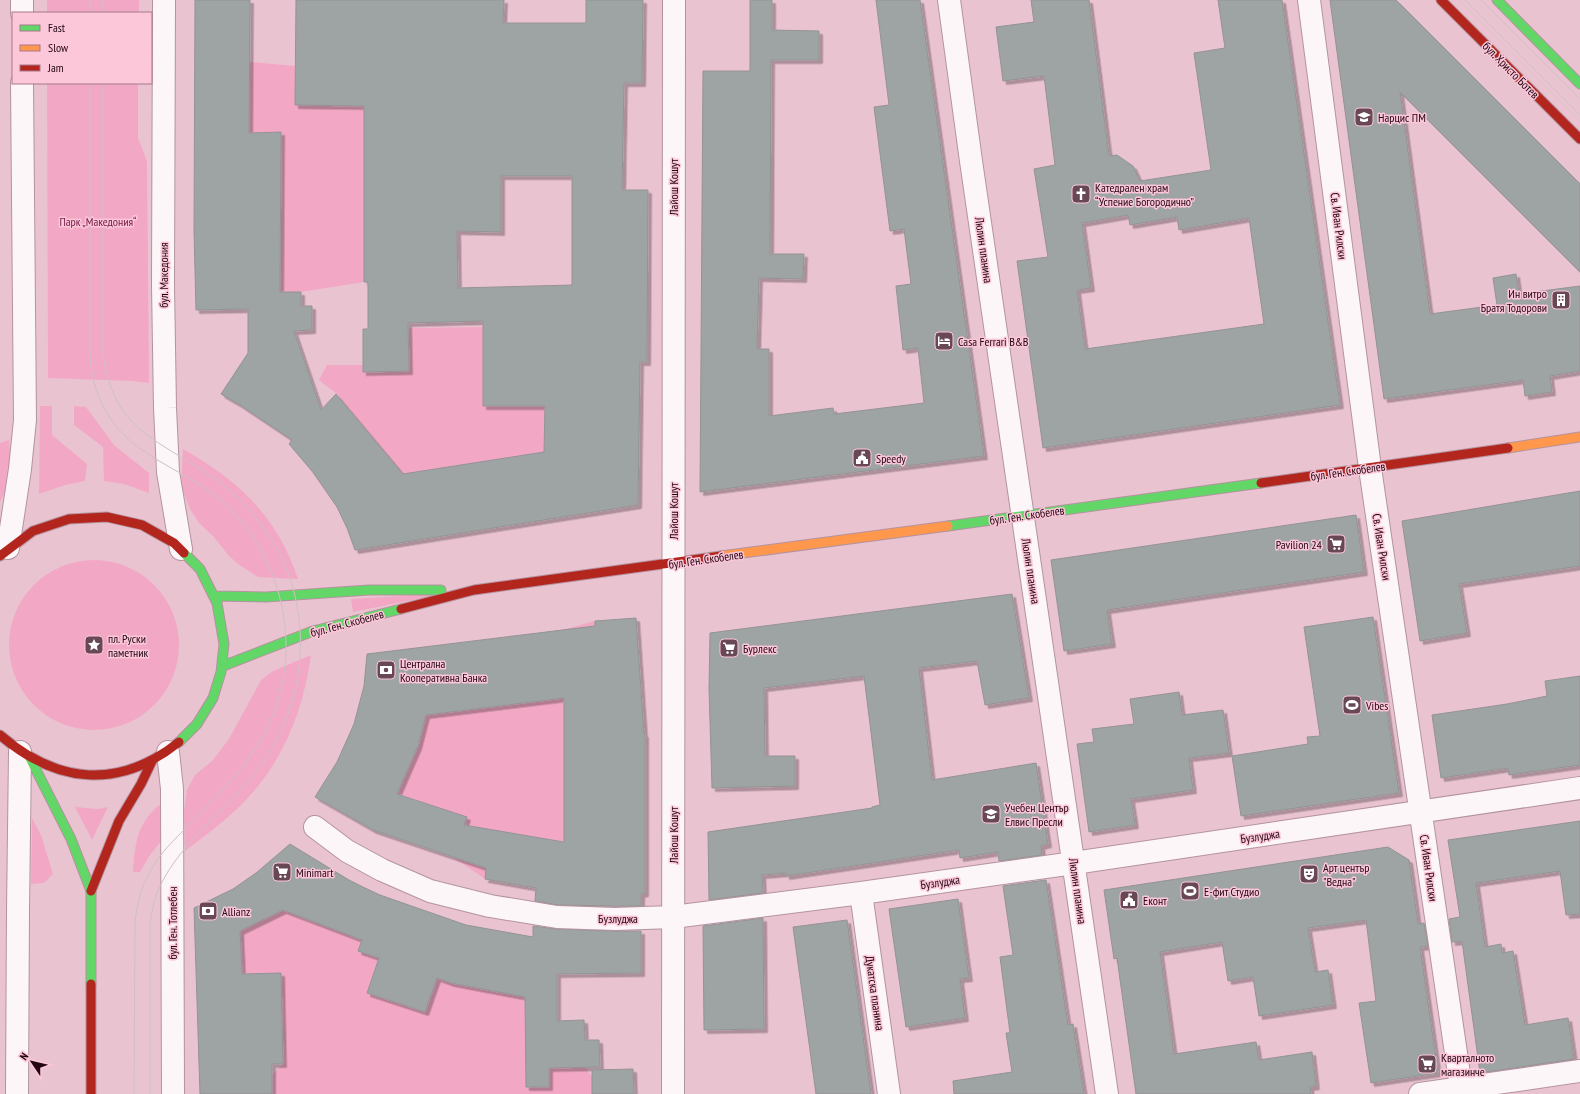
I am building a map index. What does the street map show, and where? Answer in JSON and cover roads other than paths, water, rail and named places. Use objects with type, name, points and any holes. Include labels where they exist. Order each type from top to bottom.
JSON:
[{"type":"main road","name":"бул. Христо Ботев","points":[[1441,0],[1580,139]]},
{"type":"main road","points":[[1497,0],[1580,84]]},
{"type":"main road","name":"бул. Ген. Скобелев","points":[[223,666],[320,629],[474,590],[1022,516],[1580,438]]},
{"type":"main road","points":[[4,552],[30,532],[67,518],[96,515],[117,517],[141,524],[162,534],[181,549],[195,563],[215,596],[222,624],[224,652],[223,666],[214,695],[208,708],[190,732],[160,757],[141,784],[119,821],[91,891]]},
{"type":"main road","name":"бул. Ген. Скобелев","points":[[215,596],[266,597],[369,590],[474,590]]},
{"type":"main road","points":[[0,735],[25,755],[59,770],[91,775],[122,772],[160,757]]},
{"type":"main road","points":[[25,755],[74,843],[84,865],[91,891],[91,1094]]},
{"type":"street","points":[[22,0],[22,12]]},
{"type":"street","name":"бул. Македония","points":[[164,0],[164,408],[168,472],[181,549]]},
{"type":"street","name":"Лайош Кошут","points":[[673,1094],[672,563],[674,0]]},
{"type":"street","name":"Люлин планина","points":[[949,0],[1022,516],[1107,1094]]},
{"type":"street","name":"Св. Иван Рилски","points":[[1309,0],[1370,468],[1461,1091]]},
{"type":"street","points":[[4,552],[20,469],[25,420],[22,84]]},
{"type":"street","points":[[18,1094],[9,1031],[25,755]]},
{"type":"street","name":"бул. Ген. Тотлебен","points":[[160,757],[172,789],[173,1094]]},
{"type":"street","name":"Бузлуджа","points":[[315,826],[347,851],[382,870],[430,891],[490,906],[557,917],[615,919],[673,917],[861,893],[1580,788]]},
{"type":"street","name":"Дукатска планина","points":[[861,893],[889,1094]]},
{"type":"street","points":[[1420,1094],[1461,1091],[1580,1071]]},
{"type":"tram line","points":[[90,0],[90,12]]},
{"type":"tram line","points":[[103,0],[103,12]]},
{"type":"tram line","points":[[1465,0],[1580,115]]},
{"type":"tram line","points":[[1481,0],[1580,99]]},
{"type":"tram line","points":[[90,84],[90,352],[91,367],[98,396],[112,421],[132,443],[213,494],[230,509],[245,526],[268,564],[276,585],[282,606],[286,651],[285,668],[277,702],[264,734],[255,749],[235,776],[163,852],[151,870],[142,889],[135,923],[134,1094]]},
{"type":"tram line","points":[[103,84],[103,354],[108,379],[116,399],[126,415],[139,428],[154,440],[218,481],[237,497],[254,515],[275,545],[289,574],[297,605],[300,637],[299,668],[293,699],[282,729],[267,757],[247,783],[185,848],[174,862],[157,893],[150,924],[150,1094]]},
{"type":"place","name":"Нарцис ПМ","points":[[1364,117]]},
{"type":"place","name":"Катедрален храм “Успение Богородично”","points":[[1081,194]]},
{"type":"place","name":"Ин витро Братя Тодорови","points":[[1561,300]]},
{"type":"place","name":"Casa Ferrari B&B","points":[[944,341]]},
{"type":"place","name":"Speedy","points":[[862,458]]},
{"type":"place","name":"Pavilion 24","points":[[1336,544]]},
{"type":"place","name":"пл. Руски паметник","points":[[94,645]]},
{"type":"place","name":"Бурлекс","points":[[729,648]]},
{"type":"place","name":"Централна Кооперативна Банка","points":[[386,670]]},
{"type":"place","name":"Vibes","points":[[1352,705]]},
{"type":"place","name":"Учебен Център Елвис Пресли","points":[[991,814]]},
{"type":"place","name":"Minimart","points":[[282,872]]},
{"type":"place","name":"Арт център \"Ведна\"","points":[[1309,874]]},
{"type":"place","name":"Е-фит Студио","points":[[1190,891]]},
{"type":"place","name":"Еконт","points":[[1129,900]]},
{"type":"place","name":"Allianz","points":[[208,911]]},
{"type":"place","name":"Кварталното магазинче","points":[[1427,1064]]},
{"type":"park label","name":"Парк „Македония“","points":[[98,221]]}]
